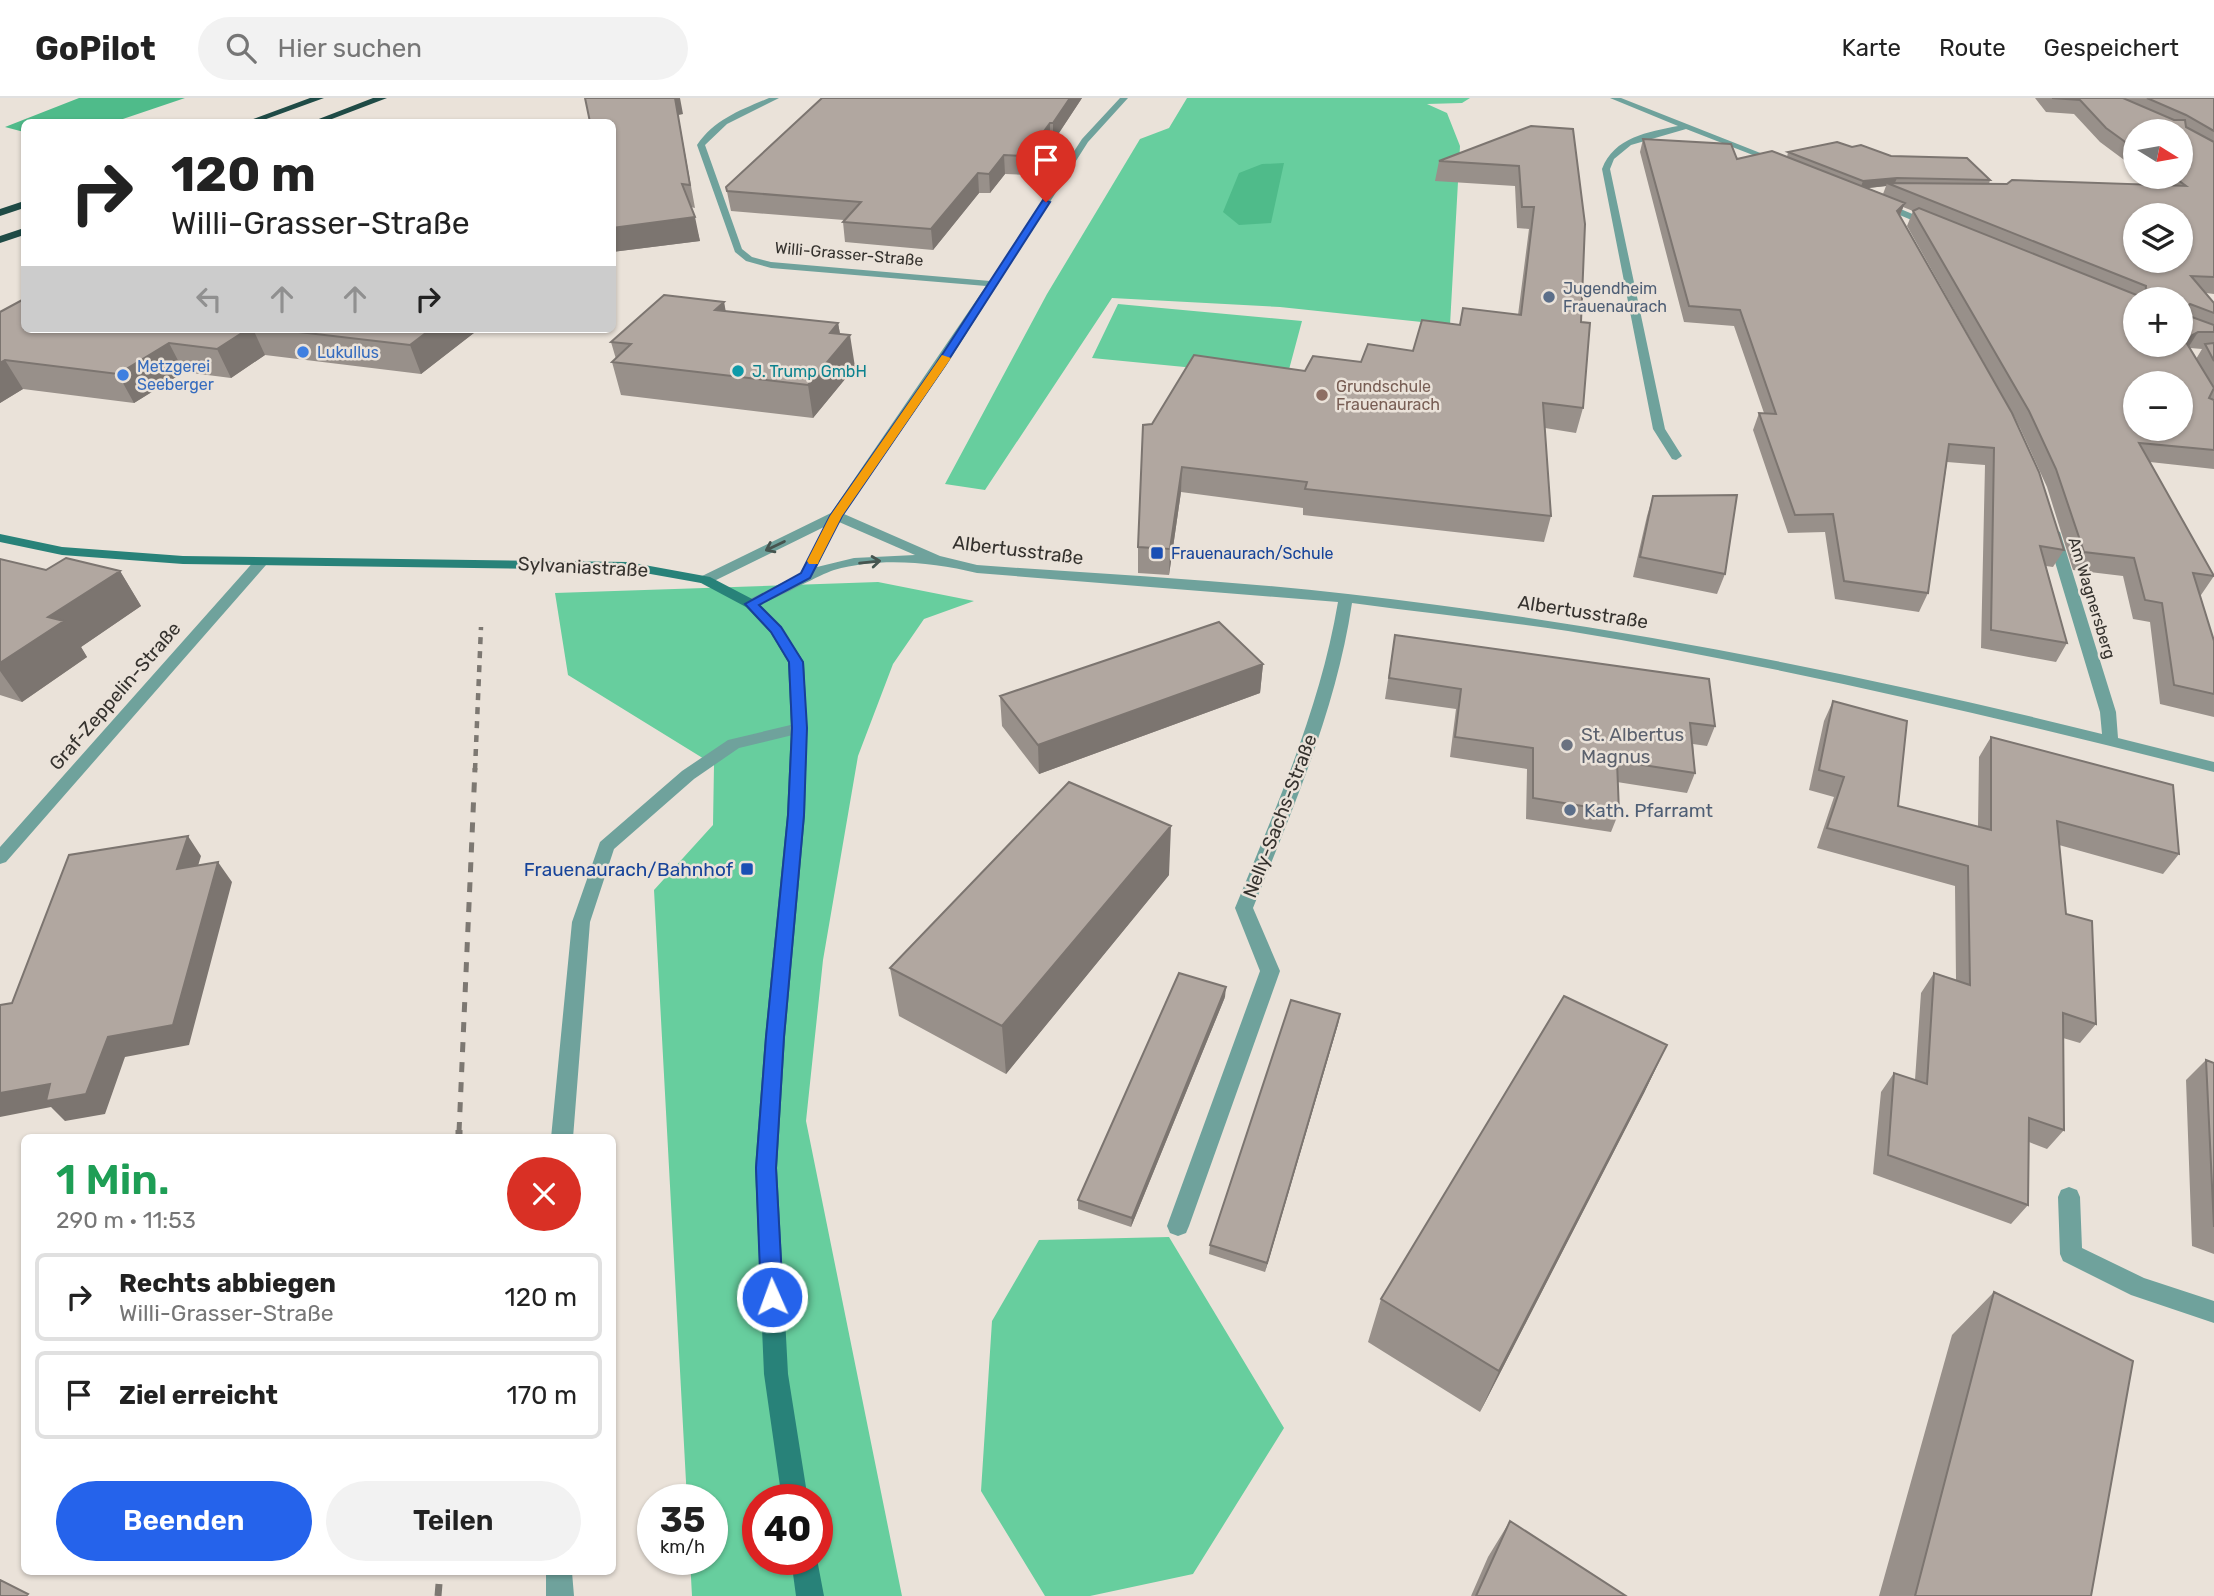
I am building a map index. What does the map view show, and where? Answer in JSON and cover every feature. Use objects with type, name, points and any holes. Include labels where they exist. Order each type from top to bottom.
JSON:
[{"type":"highway","points":[[259,119],[319,98]]},
{"type":"highway","points":[[324,119],[382,98]]},
{"type":"highway","points":[[0,213],[21,205]]},
{"type":"highway","points":[[0,240],[21,232]]},
{"type":"street","name":"Willi-Grasser-Straße","points":[[775,98],[726,120],[708,133],[701,145],[738,250],[749,259],[771,265],[994,284]]},
{"type":"street","points":[[751,604],[806,575],[836,516],[994,284],[1085,141],[1124,98]]},
{"type":"street","points":[[1614,98],[1786,165]]},
{"type":"street","points":[[1676,456],[1659,429],[1606,169],[1614,152],[1624,145],[1688,126]]},
{"type":"street","points":[[1882,192],[1870,196],[1937,227]]},
{"type":"street","points":[[1898,224],[1911,216]]},
{"type":"street","name":"Am Wagnersberg","points":[[2048,515],[2108,712],[2110,740]]},
{"type":"street","points":[[705,580],[836,516]]},
{"type":"street","name":"Albertusstraße","points":[[836,516],[935,559],[977,569],[1346,598],[1567,627],[1697,650],[1971,706],[2214,767]]},
{"type":"street","name":"Sylvaniastraße","points":[[0,538],[62,551],[183,560],[628,566],[705,580],[751,604],[776,630],[796,662],[800,728],[796,815],[775,1037],[766,1168],[776,1374],[793,1484]]},
{"type":"street","name":"Albertusstraße","points":[[806,575],[832,566],[935,559]]},
{"type":"street","name":"Graf-Zeppelin-Straße","points":[[0,858],[261,562]]},
{"type":"street","name":"Nelly-Sachs-Straße","points":[[1178,1226],[1270,971],[1244,908],[1320,715],[1342,630],[1346,598]]},
{"type":"street","points":[[562,1134],[581,922],[606,846],[688,775],[734,744],[800,728]]},
{"type":"street","points":[[2068,1197],[2071,1254],[2139,1287],[2214,1312]]},
{"type":"street","points":[[559,1575],[560,1596]]},
{"type":"street","points":[[807,1575],[810,1596]]},
{"type":"green space","points":[[79,98],[185,98],[123,119],[25,119]]},
{"type":"green space","points":[[1187,98],[1470,98],[1462,103],[1427,104],[1447,113],[1460,146],[1450,325],[1280,307],[1112,298],[985,490],[945,484],[1047,294],[1140,139],[1169,128]]},
{"type":"green space","points":[[21,121],[21,131],[5,127]]},
{"type":"green space","points":[[1284,163],[1271,223],[1239,225],[1223,212],[1239,173],[1262,164]]},
{"type":"green space","points":[[1118,304],[1302,321],[1287,377],[1092,358]]},
{"type":"green space","points":[[878,582],[974,601],[924,619],[893,664],[858,756],[823,960],[806,1121],[902,1596],[692,1596],[691,1575],[728,1575],[728,1484],[686,1484],[654,890],[713,825],[714,765],[568,675],[555,593]]},
{"type":"green space","points":[[1169,1237],[1284,1428],[1193,1574],[1090,1596],[1045,1596],[981,1491],[992,1321],[1039,1240]]},
{"type":"building","points":[[585,98],[675,98],[690,185],[682,184],[695,217],[616,227],[616,119],[589,119]]},
{"type":"building","points":[[822,98],[1070,98],[1026,156],[1004,155],[989,174],[978,173],[931,229],[843,222],[861,202],[727,191],[726,187]]},
{"type":"building","points":[[2052,98],[2123,98],[2172,119],[2123,119],[2123,140],[2106,128],[2080,100]]},
{"type":"building","points":[[2147,98],[2214,98],[2214,131]]},
{"type":"building","points":[[1531,126],[1573,129],[1585,224],[1581,322],[1590,323],[1583,408],[1543,403],[1551,516],[1305,489],[1307,482],[1182,467],[1170,549],[1138,547],[1143,425],[1152,424],[1194,355],[1305,371],[1313,356],[1361,362],[1368,344],[1413,351],[1422,320],[1460,325],[1463,308],[1521,315],[1534,207],[1522,207],[1519,166],[1439,161]]},
{"type":"building","points":[[2193,131],[2214,142],[2214,277],[2191,276],[2214,303],[2214,313],[2193,305],[2193,287],[2146,287],[1887,183],[2007,184],[2012,180],[2123,184],[2123,189],[2193,189]]},
{"type":"building","points":[[1643,139],[1731,144],[1737,159],[1772,151],[1905,203],[1897,211],[2012,413],[2039,472],[2064,550],[2040,546],[2067,643],[1991,630],[1994,448],[1949,444],[1928,593],[1844,581],[1833,514],[1795,515],[1759,413],[1776,414],[1740,310],[1689,306]]},
{"type":"building","points":[[1837,142],[1852,147],[1861,145],[1891,156],[1967,158],[1990,180],[1897,178],[1863,181],[1788,152]]},
{"type":"building","points":[[1919,208],[2123,290],[2123,357],[2193,357],[2193,354],[2214,388],[2209,398],[2214,400],[2214,450],[2139,443],[2214,576],[2193,573],[2214,641],[2214,694],[2174,685],[2162,603],[2145,600],[2134,558],[2084,552],[2056,469],[2029,411],[1913,211]]},
{"type":"building","points":[[664,295],[724,302],[715,310],[838,323],[830,333],[850,335],[808,385],[612,362],[631,344],[611,342]]},
{"type":"building","points":[[21,301],[21,333],[242,333],[217,349],[169,343],[118,374],[5,360],[0,363],[0,312]]},
{"type":"building","points":[[2193,317],[2214,325],[2214,332],[2193,335]]},
{"type":"building","points":[[307,333],[426,333],[410,345]]},
{"type":"building","points":[[2214,343],[2214,361],[2205,344]]},
{"type":"building","points":[[1737,495],[1725,574],[1640,557],[1653,496]]},
{"type":"building","points":[[66,558],[120,571],[48,617],[64,621],[0,663],[0,559],[46,570]]},
{"type":"building","points":[[1219,622],[1263,664],[1038,745],[1000,696]]},
{"type":"building","name":"St. Albertus Magnus","points":[[1395,635],[1709,679],[1715,726],[1690,723],[1695,773],[1617,761],[1619,812],[1533,798],[1533,748],[1455,737],[1461,689],[1389,678]]},
{"type":"building","points":[[1833,701],[1907,721],[1898,806],[1991,830],[1991,737],[2173,785],[2179,854],[2057,821],[2066,914],[2092,921],[2096,1024],[2063,1013],[2064,1130],[2029,1118],[2028,1205],[1888,1155],[1894,1073],[1927,1084],[1934,973],[1970,985],[1968,866],[1827,828],[1844,777],[1819,770]]},
{"type":"building","points":[[1069,782],[1171,826],[1002,1026],[890,968]]},
{"type":"building","points":[[188,836],[177,869],[218,862],[173,1025],[108,1037],[86,1094],[46,1101],[50,1084],[0,1093],[0,1005],[12,1003],[69,855]]},
{"type":"building","points":[[1179,973],[1226,987],[1132,1218],[1078,1200]]},
{"type":"building","points":[[1564,996],[1667,1045],[1499,1371],[1381,1299]]},
{"type":"building","points":[[1291,1000],[1340,1014],[1267,1263],[1210,1245]]},
{"type":"building","points":[[2206,1060],[2214,1063],[2214,1227]]},
{"type":"building","points":[[1994,1292],[2133,1361],[2091,1596],[1915,1596]]},
{"type":"building","points":[[1510,1521],[1626,1596],[1476,1596]]},
{"type":"building","points":[[0,1580],[28,1594],[0,1596]]},
{"type":"railway","points":[[475,770],[481,627]]},
{"type":"railway","points":[[459,1132],[475,768]]},
{"type":"railway","points":[[438,1596],[440,1575]]},
{"type":"slow traffic","points":[[813,561],[836,516],[945,358]]},
{"type":"place","name":"Jugendheim Frauenaurach","points":[[1549,297]]},
{"type":"place","name":"Lukullus","points":[[303,352]]},
{"type":"place","name":"J. Trump GmbH","points":[[738,371]]},
{"type":"place","name":"Metzgerei Seeberger","points":[[123,375]]},
{"type":"place","name":"Grundschule Frauenaurach","points":[[1322,395]]},
{"type":"place","name":"Frauenaurach/Schule","points":[[1157,553]]},
{"type":"place","name":"St. Albertus Magnus","points":[[1567,745]]},
{"type":"place","name":"Kath. Pfarramt","points":[[1570,810]]},
{"type":"place","name":"Frauenaurach/Bahnhof","points":[[747,869]]},
{"type":"route","points":[[772,1297],[766,1168],[775,1037],[796,815],[800,728],[796,662],[776,630],[751,604],[806,575],[836,516],[941,364],[1046,202]]}]
